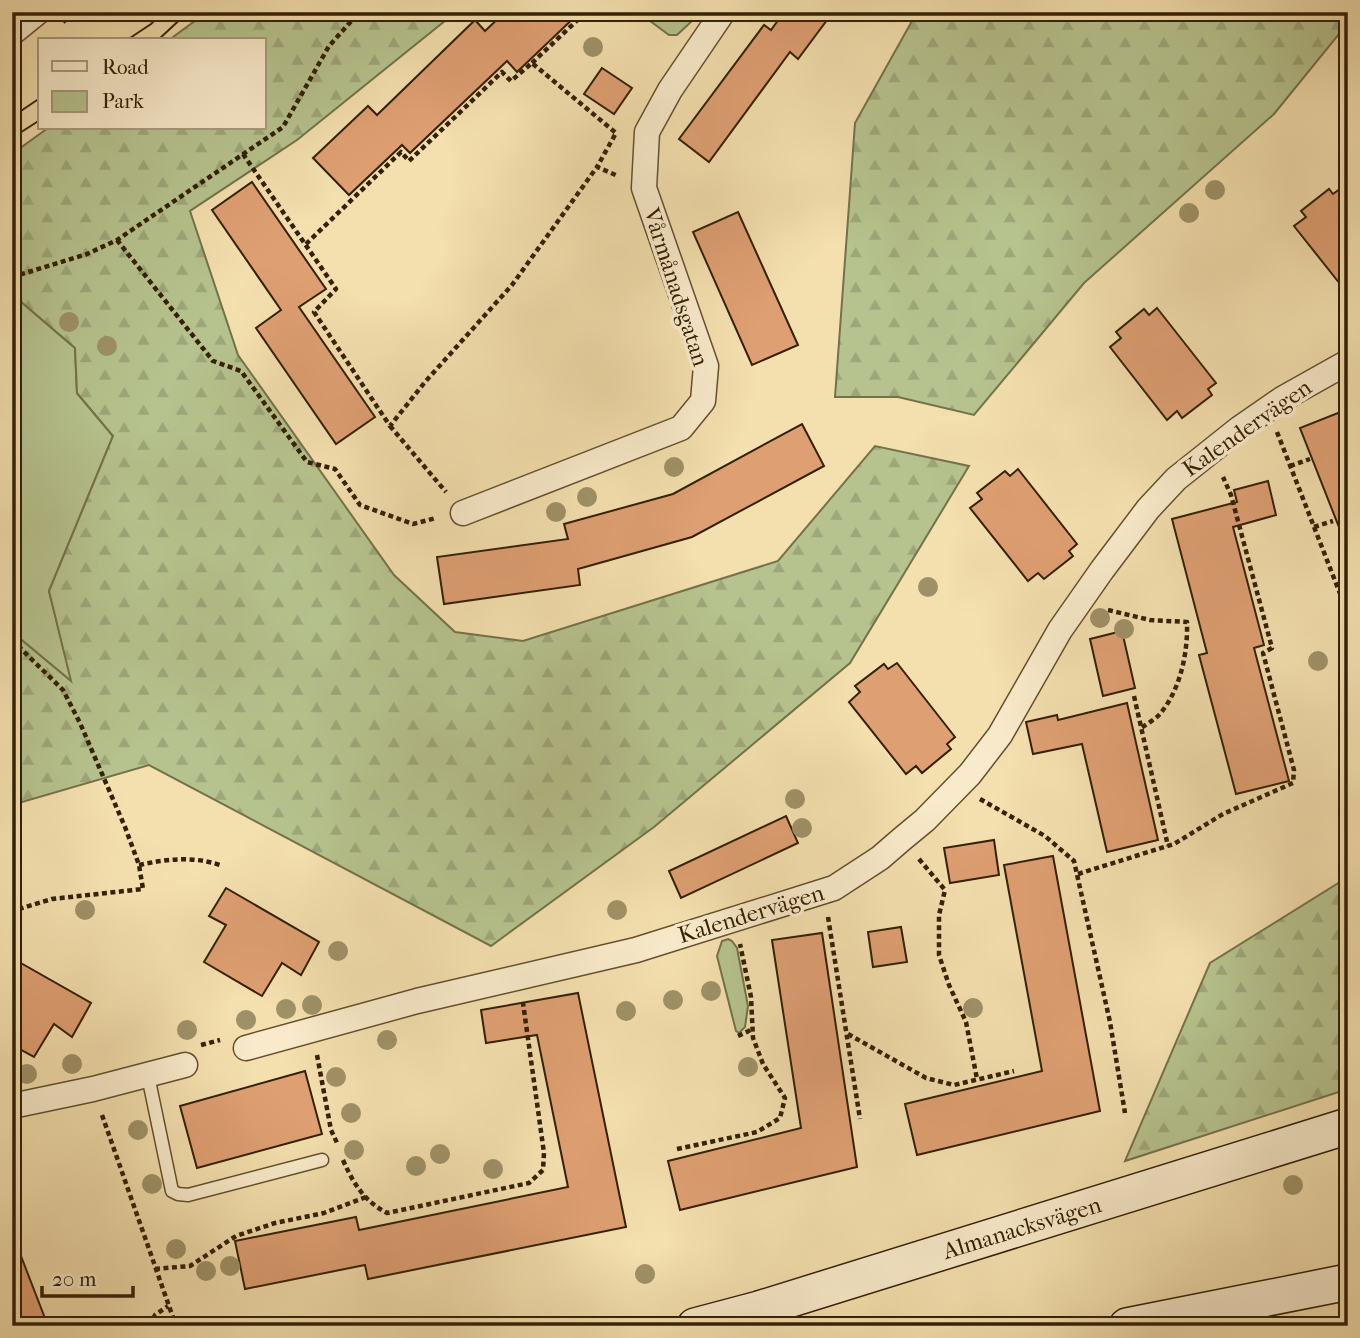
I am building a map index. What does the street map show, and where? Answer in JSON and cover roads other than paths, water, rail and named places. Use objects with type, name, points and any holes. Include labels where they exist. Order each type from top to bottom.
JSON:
[{"type":"main road","name":"Almanacksvägen","points":[[695,1326],[759,1309],[1348,1126]]},
{"type":"main road","points":[[1127,1326],[1348,1282]]},
{"type":"street","points":[[12,33],[38,12]]},
{"type":"street","name":"Vårmånadsgatan","points":[[463,513],[681,428],[703,401],[706,366],[644,188],[647,132],[670,90],[723,12]]},
{"type":"street","name":"Kalendervägen","points":[[246,1048],[417,1001],[636,950],[834,888],[880,858],[925,820],[970,774],[1000,735],[1060,630],[1148,509],[1176,479],[1268,409],[1348,362]]},
{"type":"street","points":[[12,1106],[148,1076],[185,1065]]},
{"type":"lane","points":[[148,1076],[172,1191],[178,1194],[188,1195],[322,1160]]},
{"type":"tram line","points":[[130,38],[163,12]]},
{"type":"tram line","points":[[160,38],[188,12]]},
{"type":"tram line","points":[[12,117],[38,99]]},
{"type":"tram line","points":[[12,138],[38,121]]}]
